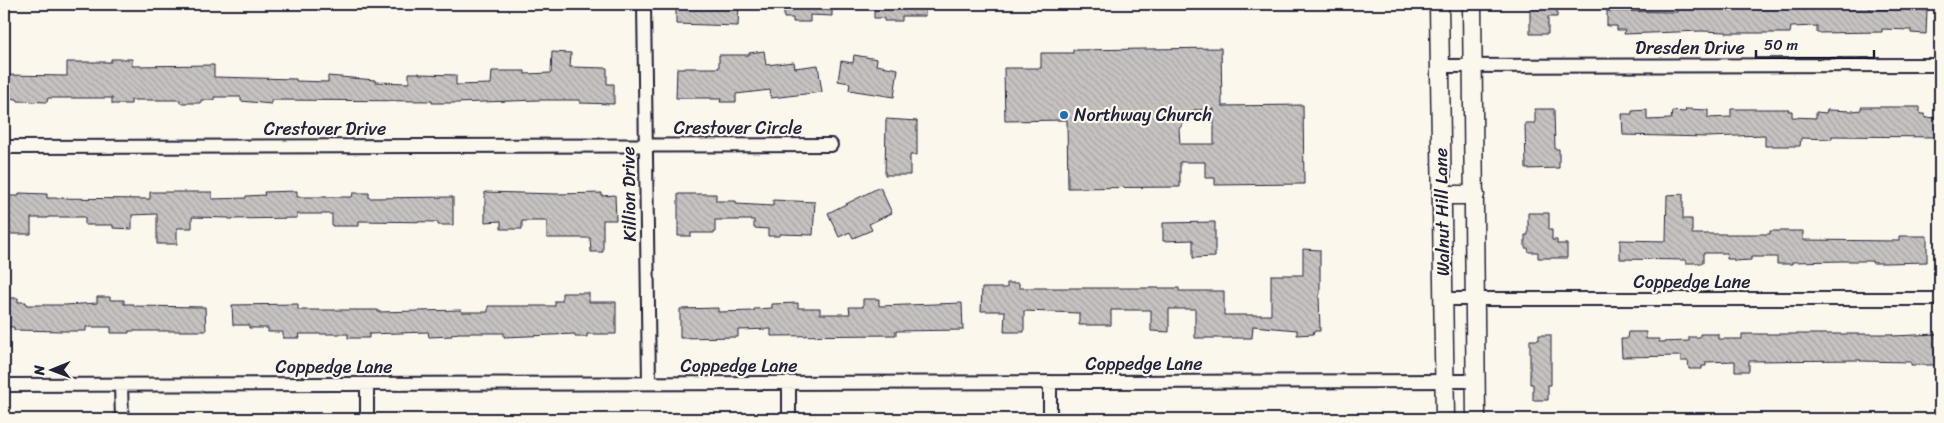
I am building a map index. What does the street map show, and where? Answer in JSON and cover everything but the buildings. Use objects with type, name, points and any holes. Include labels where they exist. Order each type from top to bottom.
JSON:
[{"type":"main road","name":"Walnut Hill Lane","points":[[1439,4],[1445,419]]},
{"type":"main road","name":"Walnut Hill Lane","points":[[1472,4],[1476,419]]},
{"type":"main road","points":[[1442,195],[1475,195]]},
{"type":"street","name":"Killion Drive","points":[[644,4],[649,383]]},
{"type":"street","name":"Dresden Drive","points":[[1440,66],[1940,65]]},
{"type":"street","name":"Crestover Circle","points":[[646,147],[831,145]]},
{"type":"street","name":"Crestover Drive","points":[[4,147],[646,147]]},
{"type":"street","name":"Coppedge Lane","points":[[1443,299],[1940,299]]},
{"type":"street","name":"Coppedge Lane","points":[[4,386],[1475,381]]},
{"type":"street","points":[[1050,382],[1050,419]]},
{"type":"street","points":[[789,383],[789,419]]},
{"type":"street","points":[[367,384],[367,419]]},
{"type":"street","points":[[121,385],[122,419]]},
{"type":"place","name":"Northway Church","points":[[1064,115]]}]
